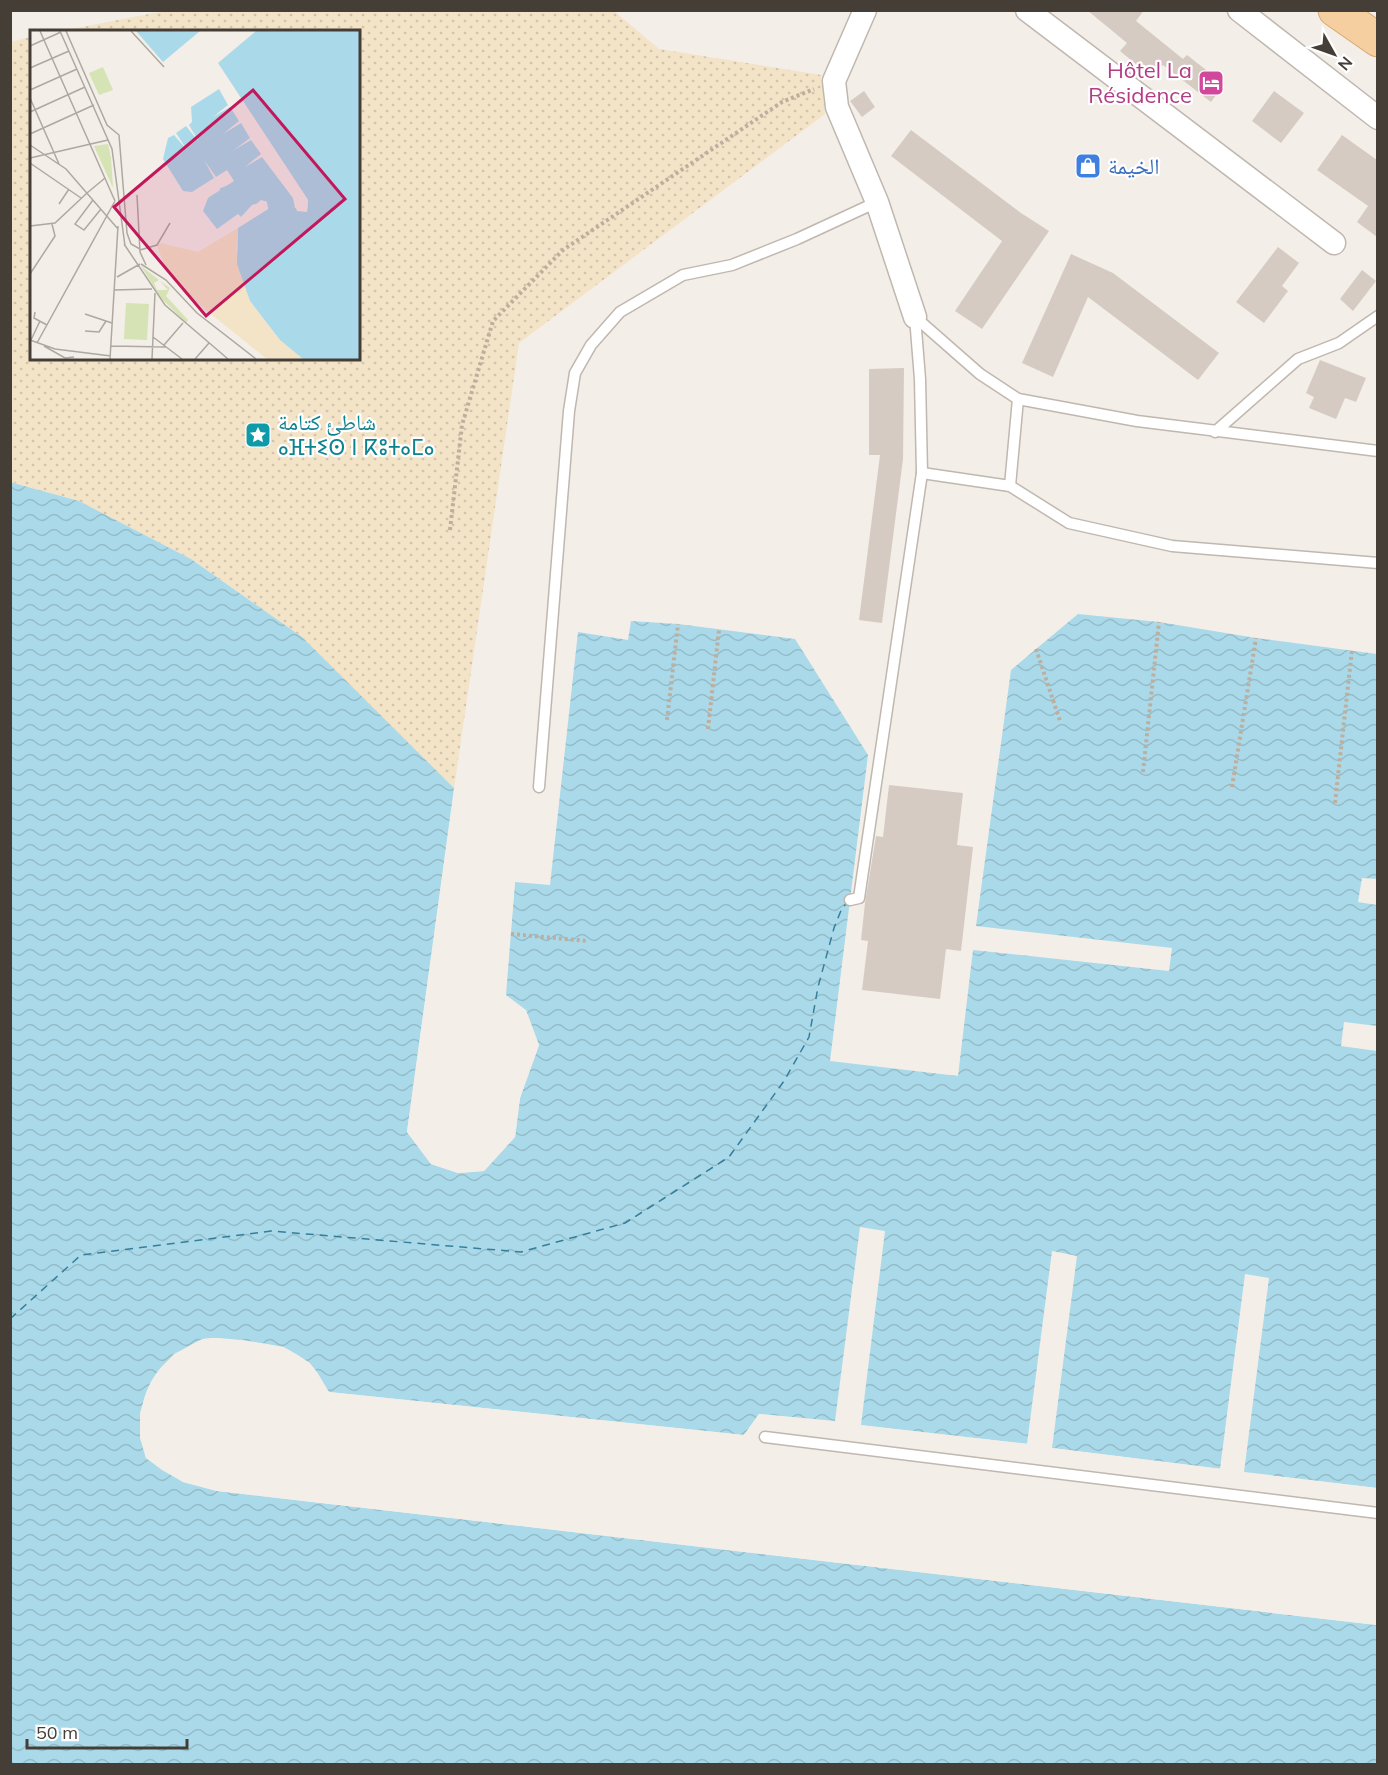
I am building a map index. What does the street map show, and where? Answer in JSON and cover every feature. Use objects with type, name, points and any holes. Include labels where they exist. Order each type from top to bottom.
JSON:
[{"type":"main road","points":[[1335,10],[1377,40]]},
{"type":"main road","points":[[1370,10],[1377,15]]},
{"type":"street","points":[[865,10],[834,81],[837,107],[877,202],[915,318]]},
{"type":"street","points":[[1027,10],[1334,243]]},
{"type":"street","points":[[1239,10],[1377,118]]},
{"type":"lane","points":[[539,787],[569,411],[575,373],[585,355],[620,312],[683,275],[732,265],[797,239],[877,202]]},
{"type":"lane","points":[[1215,432],[1298,359],[1339,343],[1377,316]]},
{"type":"lane","points":[[915,318],[980,374],[1018,399],[1137,421],[1377,451]]},
{"type":"lane","points":[[850,900],[860,898],[922,473],[920,379],[915,318]]},
{"type":"lane","points":[[1010,486],[1018,399]]},
{"type":"lane","points":[[922,473],[1010,486],[1069,523],[1172,546],[1377,563]]},
{"type":"lane","points":[[765,1437],[1377,1513]]},
{"type":"path","points":[[450,530],[462,424],[493,321],[563,250],[782,102],[834,81]]},
{"type":"path","points":[[1143,772],[1159,622]]},
{"type":"path","points":[[667,720],[678,624]]},
{"type":"path","points":[[708,729],[719,630]]},
{"type":"path","points":[[1232,787],[1256,638]]},
{"type":"path","points":[[1036,649],[1060,721]]},
{"type":"path","points":[[1335,803],[1352,650]]},
{"type":"path","points":[[511,934],[588,941]]},
{"type":"sand","name":"شاطئ كتامة ⴰⴼⵜⵉⵙ ⵏ ⴽⵓⵜⴰⵎⴰ","points":[[169,10],[614,11],[659,49],[821,75],[825,114],[519,343],[454,788],[302,637],[191,559],[79,501],[11,482],[10,42],[30,37],[30,360],[360,360],[360,30],[67,30]]},
{"type":"water","points":[[10,482],[79,501],[191,559],[302,637],[454,788],[407,1132],[431,1164],[458,1173],[484,1171],[515,1137],[520,1098],[539,1045],[526,1011],[505,995],[515,882],[550,885],[578,632],[628,640],[631,621],[678,624],[795,639],[868,755],[830,1061],[958,1076],[973,950],[1169,971],[1172,948],[976,926],[1011,670],[1078,614],[1159,622],[1377,654],[1377,879],[1362,878],[1358,902],[1377,905],[1377,1026],[1344,1022],[1341,1046],[1377,1051],[1377,1488],[1244,1472],[1269,1278],[1245,1274],[1220,1469],[1052,1448],[1077,1256],[1052,1251],[1027,1444],[861,1425],[885,1231],[860,1227],[835,1421],[759,1414],[744,1435],[329,1392],[311,1365],[288,1350],[269,1344],[214,1338],[194,1343],[160,1368],[145,1395],[141,1426],[146,1458],[183,1482],[217,1491],[1377,1625],[1377,1764],[11,1764]]},
{"type":"pier","points":[[455,785],[457,789],[410,1131],[432,1162],[458,1170],[483,1168],[512,1135],[517,1097],[536,1045],[524,1012],[503,995],[512,882],[515,882],[506,995],[526,1010],[539,1045],[520,1098],[515,1137],[484,1171],[458,1173],[431,1164],[407,1132]]},
{"type":"pier","points":[[203,1339],[242,1340],[284,1347],[310,1363],[329,1392],[744,1435],[759,1414],[838,1422],[835,1424],[761,1417],[744,1438],[328,1395],[308,1365],[283,1349],[242,1343],[204,1342],[176,1356],[159,1375],[148,1395],[143,1414],[143,1438],[148,1457],[163,1468],[184,1479],[217,1488],[1378,1622],[1377,1625],[217,1491],[183,1482],[162,1470],[146,1458],[140,1438],[140,1413],[146,1393],[157,1373],[174,1354]]},
{"type":"pier","points":[[858,1425],[1030,1444],[1026,1447],[861,1428]]},
{"type":"pier","points":[[1049,1447],[1223,1469],[1219,1472],[1051,1451]]},
{"type":"pier","points":[[1241,1472],[1377,1488],[1378,1491],[1244,1475]]},
{"type":"building","points":[[1087,10],[1144,10],[1136,21],[1183,59],[1187,55],[1224,84],[1211,102],[1163,65],[1153,78],[1120,51],[1127,43]]},
{"type":"building","points":[[864,91],[875,107],[862,117],[850,101]]},
{"type":"building","points":[[1274,91],[1304,113],[1281,143],[1252,121]]},
{"type":"building","points":[[911,130],[1021,213],[1049,231],[982,329],[955,311],[1002,241],[891,156]]},
{"type":"building","points":[[1342,135],[1377,160],[1377,237],[1357,222],[1368,206],[1317,170]]},
{"type":"building","points":[[1278,247],[1299,263],[1282,286],[1288,291],[1264,323],[1236,302]]},
{"type":"building","points":[[1071,254],[1113,273],[1219,353],[1198,380],[1088,297],[1053,377],[1022,363]]},
{"type":"building","points":[[1362,270],[1376,281],[1353,311],[1340,299]]},
{"type":"building","points":[[1320,360],[1366,378],[1356,402],[1345,398],[1336,419],[1309,408],[1314,397],[1306,393]]},
{"type":"building","points":[[904,368],[903,459],[882,623],[859,620],[880,455],[869,455],[869,369]]},
{"type":"building","points":[[889,785],[963,793],[957,845],[973,847],[961,951],[946,949],[940,999],[862,990],[868,941],[861,940],[865,903],[876,836],[883,837]]},
{"type":"ferry route","points":[[10,1319],[81,1255],[271,1231],[521,1252],[625,1223],[729,1157],[784,1081],[809,1037],[818,987],[834,928],[842,908],[848,902]]},
{"type":"place","name":"Hôtel La Résidence","points":[[1211,83]]},
{"type":"place","name":"الخيمة","points":[[1088,166]]},
{"type":"place","name":"شاطئ كتامة ⴰⴼⵜⵉⵙ ⵏ ⴽⵓⵜⴰⵎⴰ","points":[[258,435]]}]
